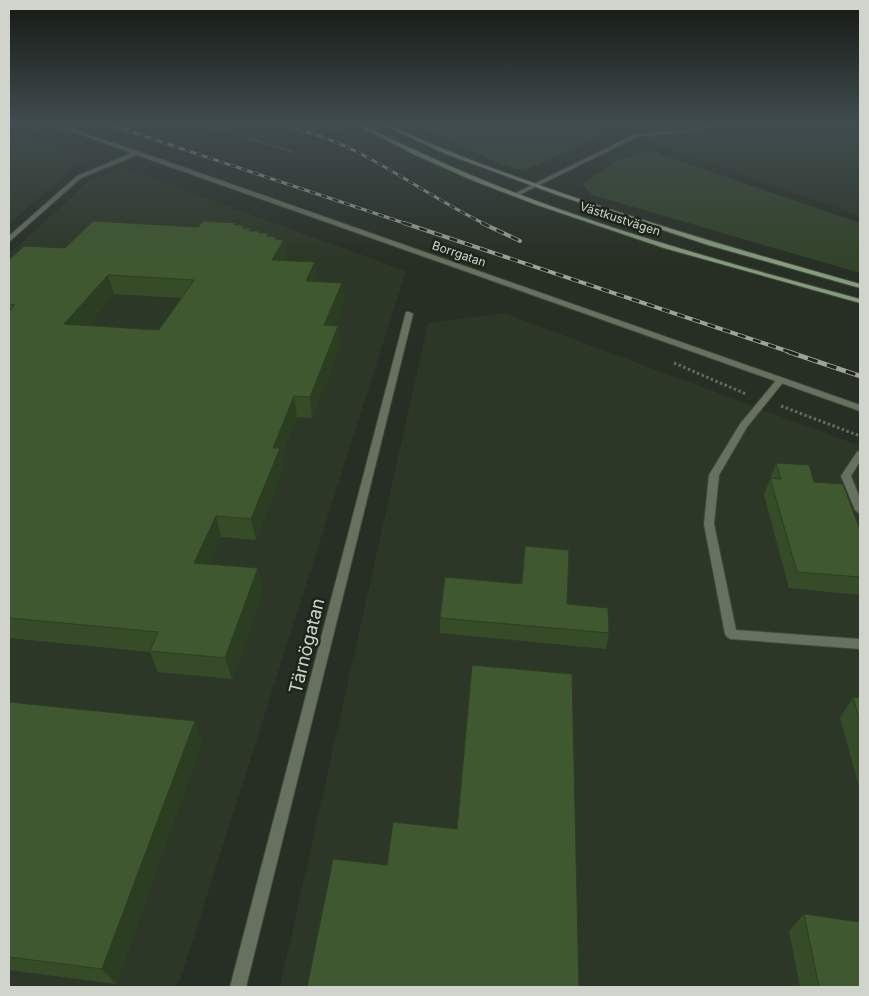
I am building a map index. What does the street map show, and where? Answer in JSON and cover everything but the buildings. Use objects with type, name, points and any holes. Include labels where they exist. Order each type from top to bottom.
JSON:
[{"type":"main road","name":"Västkustvägen","points":[[457,169],[574,216],[674,248],[860,301]]},
{"type":"main road","name":"Västkustvägen","points":[[495,169],[534,185],[723,248],[860,286]]},
{"type":"street","points":[[9,239],[79,177],[93,169]]},
{"type":"street","name":"Borrgatan","points":[[185,169],[860,408]]},
{"type":"street","points":[[517,194],[566,169]]},
{"type":"street","name":"Tärnögatan","points":[[238,987],[409,314]]},
{"type":"street","points":[[781,380],[743,426],[714,475],[709,524],[731,634],[860,644]]},
{"type":"street","points":[[860,454],[846,476],[860,510]]},
{"type":"shaded area","points":[[9,169],[72,169],[9,224]]},
{"type":"shaded area","points":[[119,169],[127,169],[406,271],[180,980],[174,987],[9,987],[9,254],[88,182]]},
{"type":"shaded area","points":[[604,169],[704,169],[860,223],[860,273],[592,195],[582,184]]},
{"type":"shaded area","points":[[727,169],[860,169],[860,216]]},
{"type":"shaded area","points":[[504,313],[860,446],[860,987],[280,987],[428,323]]},
{"type":"railway","points":[[244,169],[407,224]]},
{"type":"railway","points":[[388,169],[485,224]]},
{"type":"railway","points":[[404,223],[793,353]]},
{"type":"railway","points":[[482,223],[520,241]]},
{"type":"railway","points":[[789,352],[860,376]]}]
